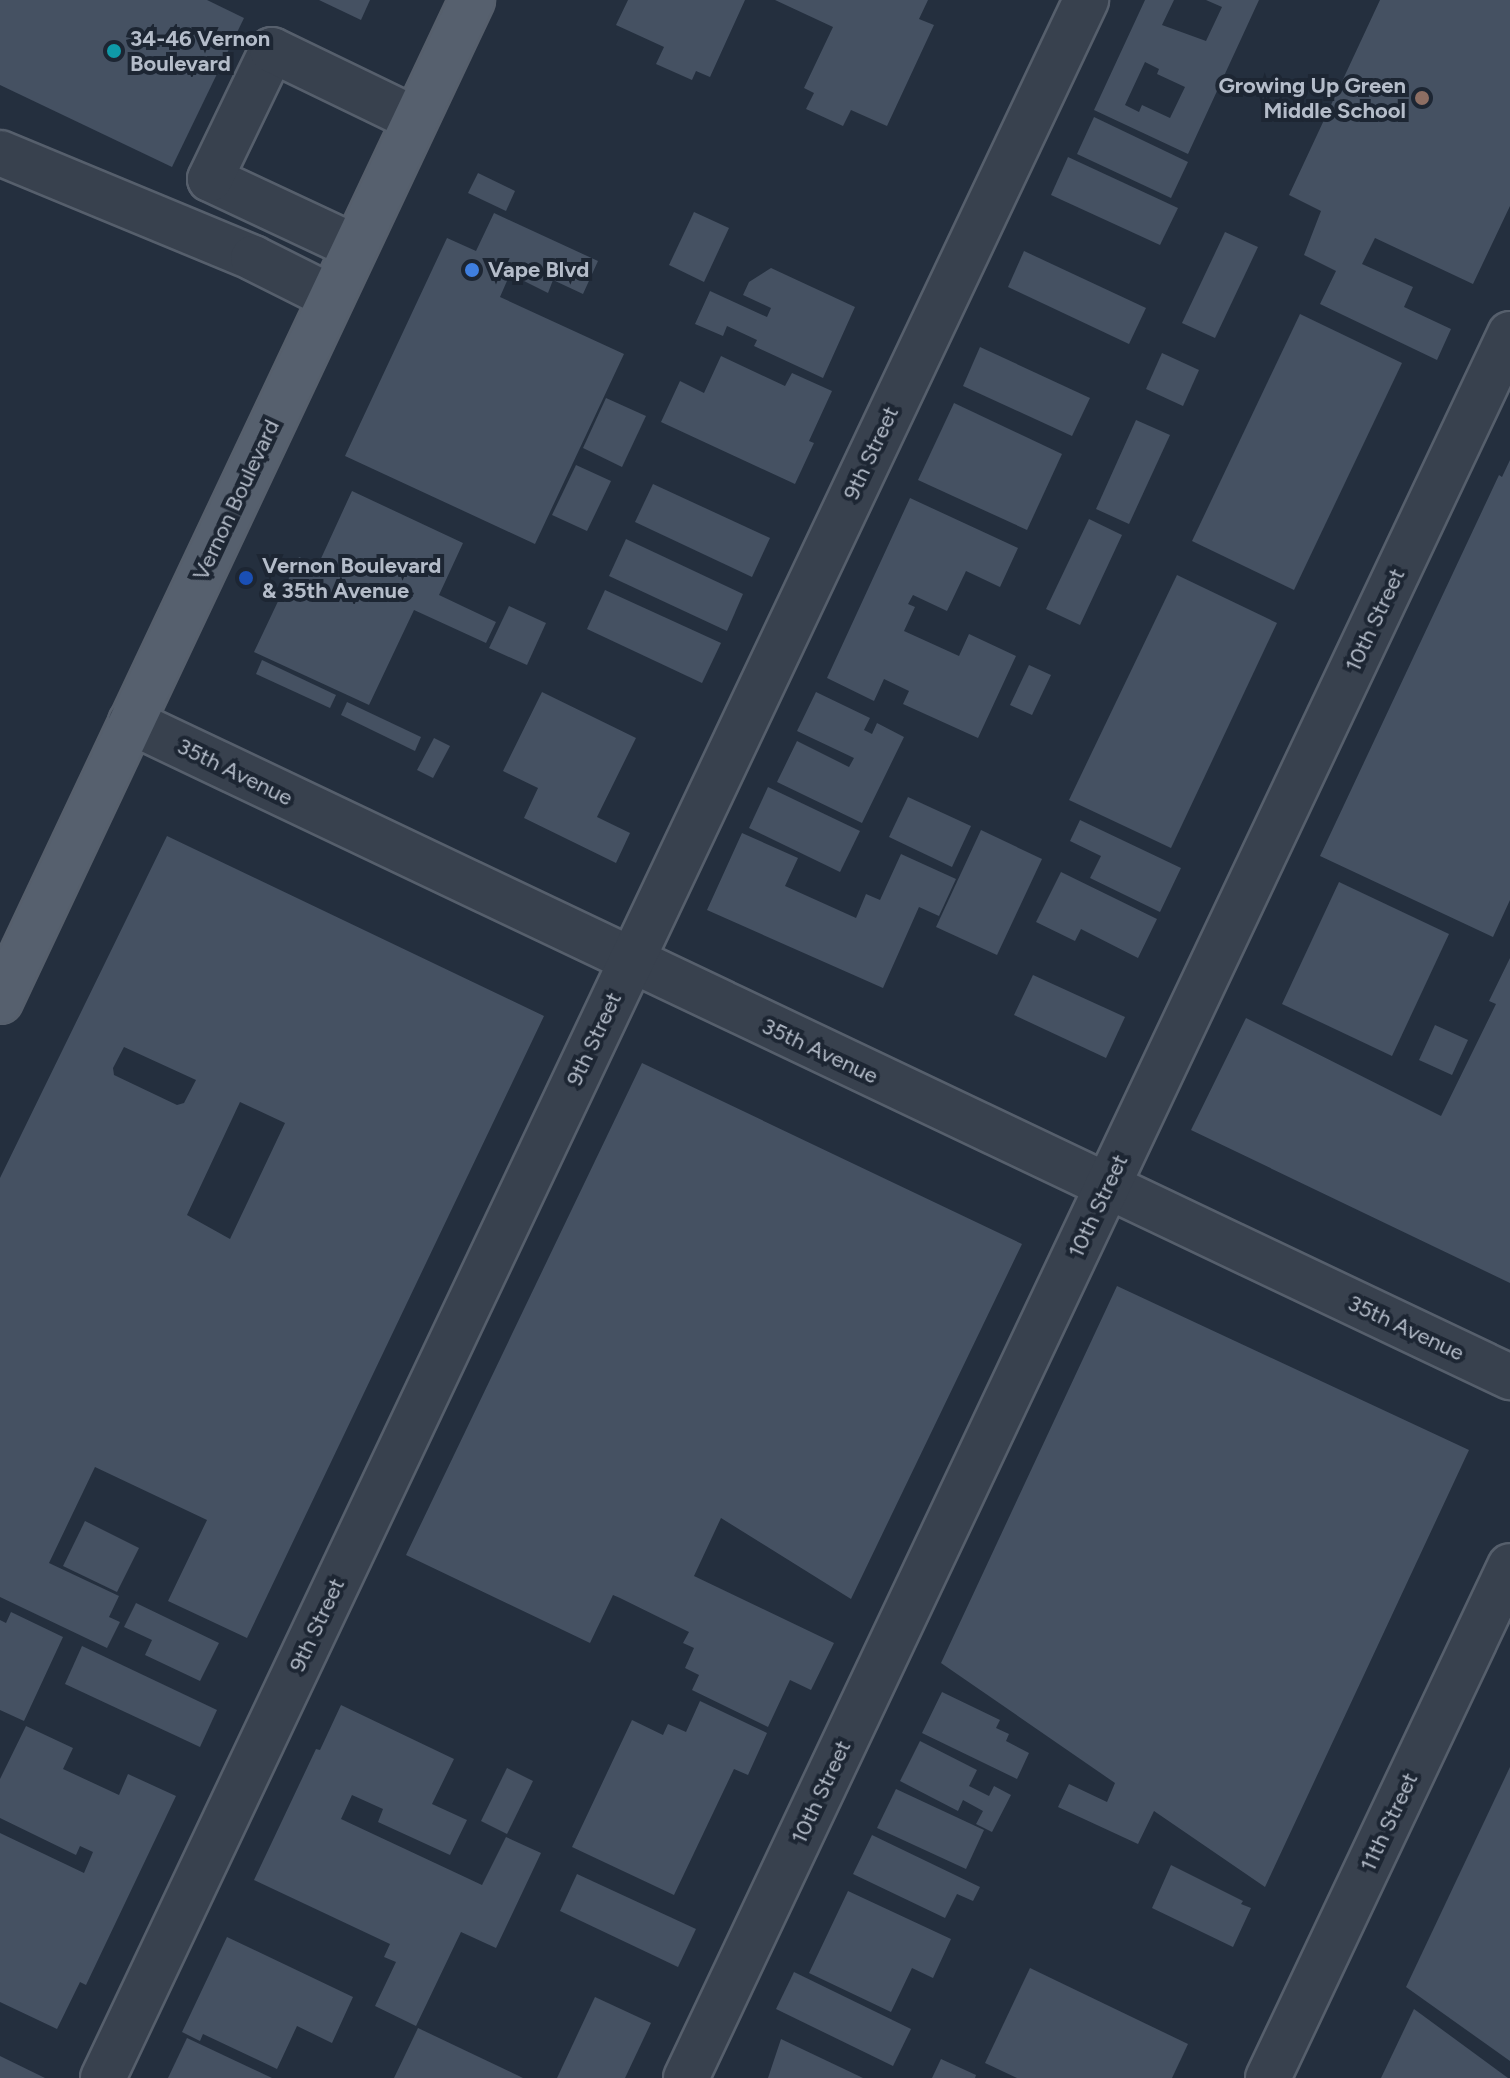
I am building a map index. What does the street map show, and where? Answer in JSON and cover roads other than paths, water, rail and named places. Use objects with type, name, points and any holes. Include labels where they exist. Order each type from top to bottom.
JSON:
[{"type":"main road","name":"Vernon Boulevard","points":[[0,1001],[472,0]]},
{"type":"street","name":"9th Street","points":[[103,2078],[1086,0]]},
{"type":"street","points":[[355,247],[210,179],[272,50],[415,119]]},
{"type":"street","points":[[0,153],[253,258],[331,297]]},
{"type":"street","name":"10th Street","points":[[686,2078],[1510,334]]},
{"type":"street","name":"35th Avenue","points":[[131,722],[1510,1377]]},
{"type":"street","name":"11th Street","points":[[1268,2078],[1510,1566]]},
{"type":"place","name":"34-46 Vernon Boulevard","points":[[114,51]]},
{"type":"place","name":"Growing Up Green Middle School","points":[[1422,98]]},
{"type":"place","name":"Vape Blvd","points":[[472,270]]},
{"type":"place","name":"Vernon Boulevard & 35th Avenue","points":[[246,578]]}]
